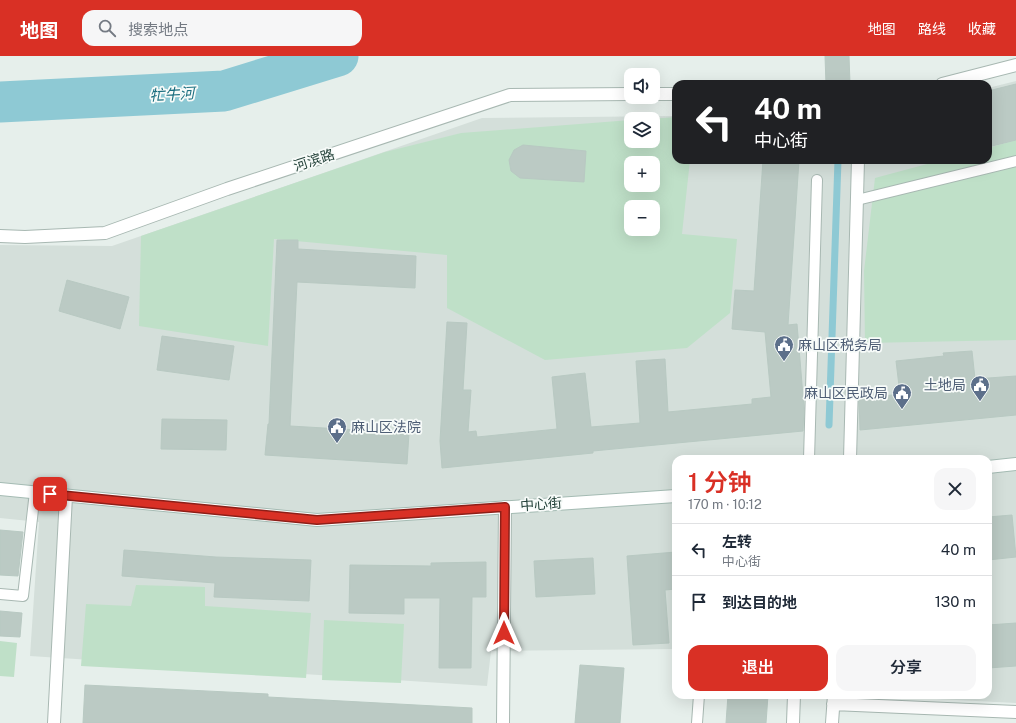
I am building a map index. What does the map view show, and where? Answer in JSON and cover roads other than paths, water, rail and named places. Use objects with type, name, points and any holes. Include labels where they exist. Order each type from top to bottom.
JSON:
[{"type":"street","points":[[958,80],[1016,65]]},
{"type":"street","name":"河滨路","points":[[0,236],[25,238],[105,233],[227,189],[510,95],[624,94]]},
{"type":"street","points":[[660,94],[672,94]]},
{"type":"street","points":[[850,455],[858,164]]},
{"type":"street","points":[[992,467],[1016,464]]},
{"type":"street","name":"中心街","points":[[0,489],[317,520],[672,496]]},
{"type":"street","points":[[54,723],[66,496]]},
{"type":"street","points":[[503,723],[505,507]]},
{"type":"street","points":[[793,723],[794,699]]},
{"type":"street","points":[[832,723],[833,700],[1016,712]]},
{"type":"lane","points":[[857,200],[1016,161]]},
{"type":"lane","points":[[809,455],[817,180]]},
{"type":"lane","points":[[0,594],[23,596],[35,492]]},
{"type":"lane","points":[[697,723],[698,699]]},
{"type":"waterway","name":"牤牛河","points":[[0,102],[224,91],[338,56]]},
{"type":"waterway","points":[[829,425],[838,164]]},
{"type":"place","name":"麻山区税务局","points":[[784,362]]},
{"type":"place","name":"土地局","points":[[980,402]]},
{"type":"place","name":"麻山区民政局","points":[[902,410]]},
{"type":"place","name":"麻山区法院","points":[[337,444]]}]
